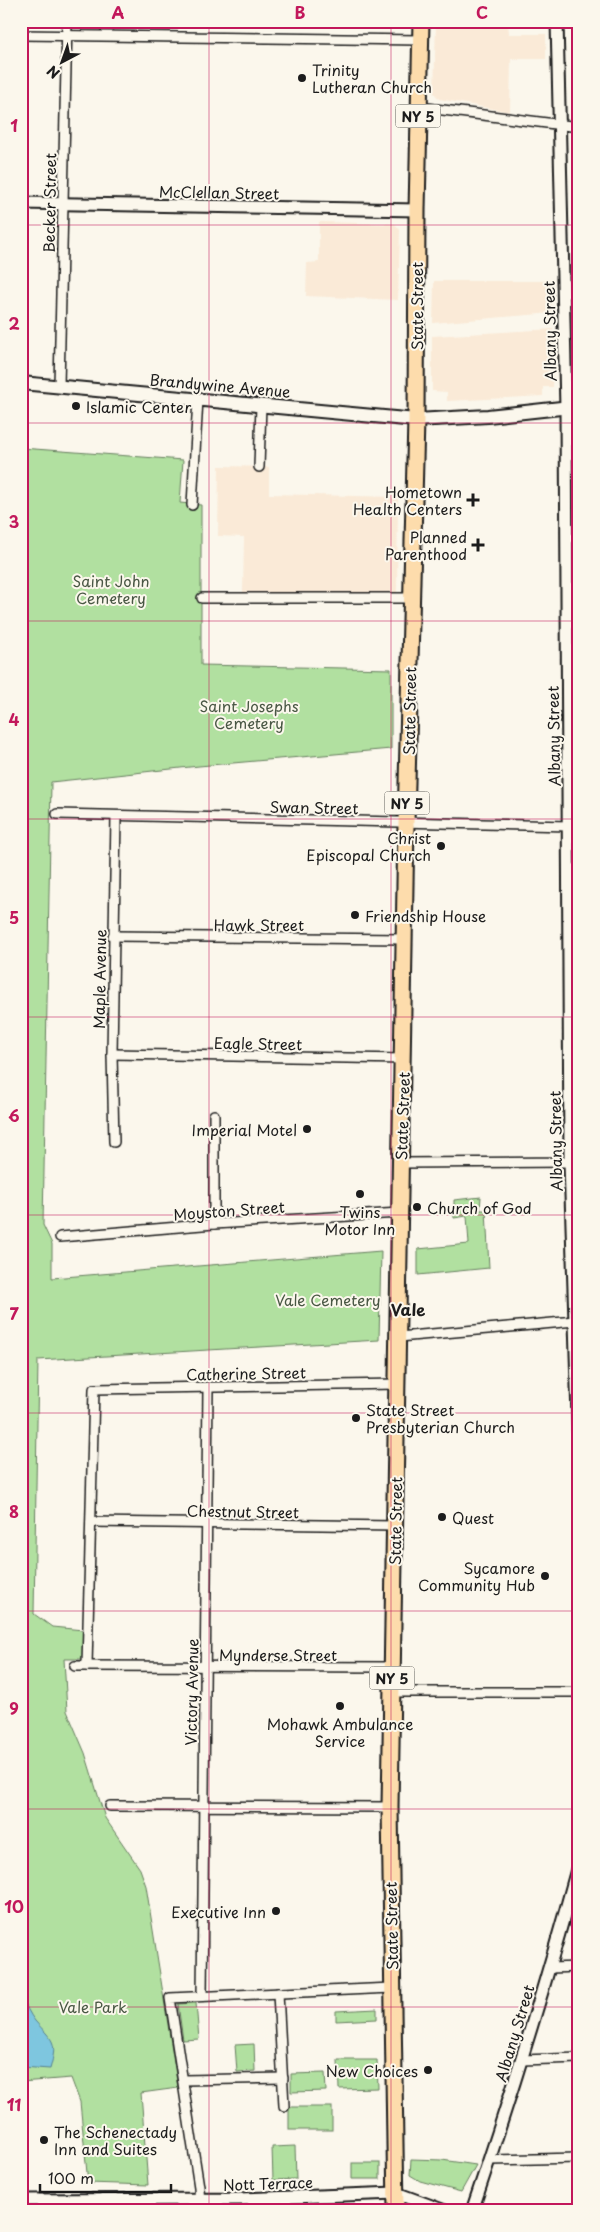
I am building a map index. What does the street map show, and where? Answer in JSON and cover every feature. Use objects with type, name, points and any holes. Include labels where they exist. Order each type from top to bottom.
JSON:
[{"type":"main road","name":"State Street","points":[[396,2211],[390,1807],[404,1059],[406,823],[416,420],[418,107],[421,21]]},
{"type":"main road","name":"Brandywine Avenue","points":[[21,383],[416,420],[488,416],[572,407]]},
{"type":"street","name":"Becker Street","points":[[59,386],[67,21]]},
{"type":"street","name":"Albany Street","points":[[557,21],[572,407],[567,670],[574,940],[575,1321],[579,1450]]},
{"type":"street","points":[[21,35],[420,40]]},
{"type":"street","points":[[418,107],[579,127]]},
{"type":"street","name":"McClellan Street","points":[[21,203],[417,210]]},
{"type":"street","points":[[192,506],[198,400]]},
{"type":"street","points":[[258,468],[261,405]]},
{"type":"street","points":[[202,598],[411,598]]},
{"type":"street","points":[[567,670],[579,669]]},
{"type":"street","name":"Swan Street","points":[[57,814],[570,826]]},
{"type":"street","name":"Maple Avenue","points":[[114,1142],[112,1054],[116,816]]},
{"type":"street","name":"Hawk Street","points":[[113,936],[405,939]]},
{"type":"street","name":"Eagle Street","points":[[112,1054],[404,1059]]},
{"type":"street","points":[[214,1115],[214,1224]]},
{"type":"street","points":[[401,1163],[574,1161]]},
{"type":"street","name":"Moyston Street","points":[[60,1237],[214,1224],[400,1214]]},
{"type":"street","points":[[399,1337],[575,1321]]},
{"type":"street","name":"Catherine Street","points":[[91,1522],[94,1389],[398,1384]]},
{"type":"street","name":"Victory Avenue","points":[[202,1996],[208,1387]]},
{"type":"street","points":[[87,1666],[91,1522]]},
{"type":"street","name":"Chestnut Street","points":[[91,1522],[395,1526]]},
{"type":"street","name":"Mynderse Street","points":[[75,1666],[392,1667]]},
{"type":"street","points":[[392,1692],[579,1692]]},
{"type":"street","points":[[110,1806],[390,1807]]},
{"type":"street","name":"Albany Street","points":[[472,2211],[522,2060],[579,1862]]},
{"type":"street","points":[[550,1968],[579,1967]]},
{"type":"street","points":[[199,2205],[199,2187],[170,1998],[392,1988]]},
{"type":"street","points":[[278,1993],[284,2106]]},
{"type":"street","points":[[522,2060],[579,2058]]},
{"type":"street","points":[[184,2080],[283,2078]]},
{"type":"street","points":[[489,2160],[579,2158]]},
{"type":"street","points":[[396,2193],[445,2211]]},
{"type":"street","name":"Nott Terrace","points":[[21,2200],[106,2205],[199,2205],[396,2193]]},
{"type":"shaded area","points":[[436,21],[508,21],[509,34],[546,34],[546,59],[511,59],[510,112],[439,99],[434,93]]},
{"type":"shaded area","points":[[319,222],[395,224],[400,230],[398,300],[306,296],[307,263],[319,262]]},
{"type":"shaded area","points":[[434,281],[552,281],[552,313],[433,323]]},
{"type":"shaded area","points":[[553,329],[553,387],[543,387],[543,396],[447,401],[447,392],[432,391],[432,336]]},
{"type":"shaded area","points":[[219,466],[269,467],[269,494],[398,497],[397,595],[243,592],[244,537],[218,536]]},
{"type":"green space","points":[[21,448],[183,460],[180,503],[201,505],[201,665],[391,669],[391,749],[199,766],[51,782],[43,1225],[52,1244],[52,1278],[381,1251],[379,1340],[38,1360],[34,1614],[52,1627],[83,1630],[84,1659],[64,1659],[67,1711],[85,1753],[105,1818],[140,1869],[146,1886],[178,2088],[141,2093],[148,2185],[88,2183],[80,2102],[71,2078],[21,2082]]},
{"type":"green space","points":[[481,1197],[480,1210],[486,1210],[489,1268],[418,1275],[418,1249],[469,1244],[467,1216],[454,1218],[454,1200]]},
{"type":"green space","points":[[196,2003],[199,2039],[183,2040],[178,2004]]},
{"type":"green space","points":[[377,2009],[377,2019],[336,2021],[336,2011]]},
{"type":"green space","points":[[254,2044],[255,2071],[237,2072],[235,2045]]},
{"type":"green space","points":[[338,2060],[377,2060],[378,2088],[339,2089]]},
{"type":"green space","points":[[325,2073],[326,2091],[291,2092],[291,2074]]},
{"type":"green space","points":[[289,2107],[332,2107],[332,2130],[289,2130]]},
{"type":"green space","points":[[295,2146],[296,2179],[273,2180],[272,2147]]},
{"type":"green space","points":[[411,2159],[442,2160],[476,2165],[461,2192],[420,2181],[410,2175]]},
{"type":"green space","points":[[352,2163],[380,2163],[380,2179],[352,2179]]},
{"type":"water","points":[[21,1998],[33,2019],[52,2042],[54,2052],[50,2069],[21,2067]]},
{"type":"place","name":"Trinity Lutheran Church","points":[[302,78]]},
{"type":"place","name":"Islamic Center","points":[[76,406]]},
{"type":"place","name":"Hometown Health Centers","points":[[473,500]]},
{"type":"place","name":"Planned Parenthood","points":[[478,545]]},
{"type":"place","name":"Christ Episcopal Church","points":[[441,846]]},
{"type":"place","name":"Friendship House","points":[[355,915]]},
{"type":"place","name":"Imperial Motel","points":[[307,1129]]},
{"type":"place","name":"Twins Motor Inn","points":[[360,1194]]},
{"type":"place","name":"Church of God","points":[[417,1207]]},
{"type":"place","name":"State Street Presbyterian Church","points":[[356,1418]]},
{"type":"place","name":"Quest","points":[[442,1517]]},
{"type":"place","name":"Sycamore Community Hub","points":[[545,1576]]},
{"type":"place","name":"Mohawk Ambulance Service","points":[[340,1706]]},
{"type":"place","name":"Executive Inn","points":[[276,1911]]},
{"type":"place","name":"New Choices","points":[[428,2070]]},
{"type":"place","name":"The Schenectady Inn and Suites","points":[[44,2140]]},
{"type":"district","name":"Vale","points":[[408,1309]]},
{"type":"park label","name":"Saint John Cemetery","points":[[111,588]]},
{"type":"park label","name":"Saint Josephs Cemetery","points":[[249,714]]},
{"type":"park label","name":"Vale Cemetery","points":[[328,1299]]},
{"type":"park label","name":"Vale Park","points":[[93,2006]]}]
